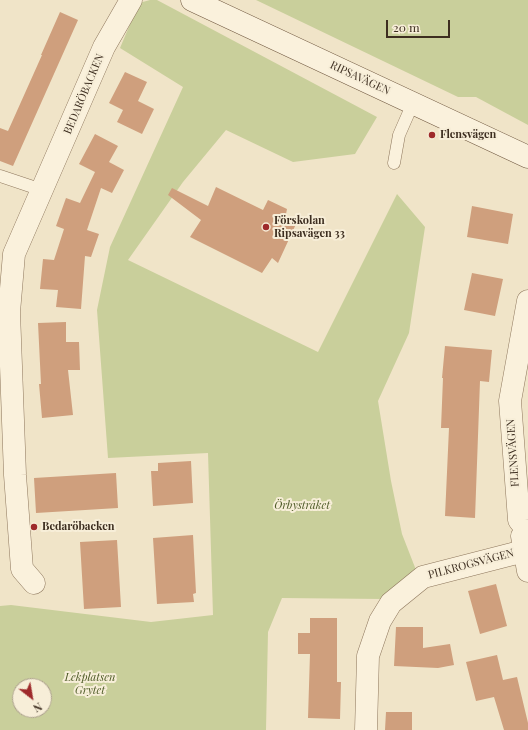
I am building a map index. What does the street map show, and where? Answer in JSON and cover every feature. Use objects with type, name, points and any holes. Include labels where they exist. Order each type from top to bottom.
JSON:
[{"type":"street","name":"BEDARÖBACKEN","points":[[34,583],[22,569],[15,475],[9,312],[14,254],[104,47],[131,0]]},
{"type":"street","name":"RIPSAVÄGEN","points":[[192,0],[528,157]]},
{"type":"street","name":"FLENSVÄGEN","points":[[525,543],[510,401],[524,342],[528,301]]},
{"type":"street","name":"PILKROGSVÄGEN","points":[[366,730],[368,656],[380,621],[391,603],[423,577],[525,543]]},
{"type":"lane","points":[[394,163],[398,135],[413,103]]},
{"type":"lane","points":[[0,176],[42,190]]},
{"type":"green space","name":"Örbystråket","points":[[157,0],[377,117],[355,154],[293,162],[226,130],[183,182],[128,260],[318,352],[397,194],[425,227],[409,333],[378,401],[391,481],[402,534],[416,570],[382,599],[282,598],[268,632],[266,730],[0,730],[0,606],[11,605],[151,622],[213,615],[208,453],[108,458],[97,310],[110,247],[183,87],[120,48],[139,3]]},
{"type":"green space","points":[[256,0],[528,0],[528,125],[476,97],[458,97]]},
{"type":"building","points":[[60,12],[78,20],[13,166],[0,161],[0,128],[8,131]]},
{"type":"building","points":[[125,72],[147,82],[138,101],[154,109],[142,134],[117,122],[123,110],[109,103]]},
{"type":"building","points":[[95,134],[118,146],[109,162],[124,170],[112,193],[101,188],[87,230],[99,234],[91,257],[85,256],[81,309],[56,307],[58,290],[40,289],[43,259],[54,260],[64,229],[56,226],[66,198],[80,203],[95,172],[79,164]]},
{"type":"building","points":[[216,187],[263,210],[268,200],[287,209],[285,219],[296,224],[278,263],[272,258],[262,273],[190,237],[201,220],[168,195],[172,188],[208,206]]},
{"type":"building","points":[[472,206],[513,214],[508,244],[467,237]]},
{"type":"building","points":[[472,273],[503,279],[495,316],[464,310]]},
{"type":"building","points":[[66,322],[66,342],[79,342],[80,370],[68,370],[73,415],[42,418],[39,384],[41,384],[38,323]]},
{"type":"building","points":[[445,346],[492,350],[489,382],[480,381],[475,518],[445,516],[449,428],[441,428],[442,378]]},
{"type":"building","points":[[191,461],[193,503],[153,506],[151,471],[158,471],[158,463]]},
{"type":"building","points":[[116,473],[118,508],[36,513],[34,478]]},
{"type":"building","points":[[193,535],[196,593],[193,594],[194,602],[157,604],[153,538]]},
{"type":"building","points":[[117,540],[121,607],[84,609],[80,542]]},
{"type":"building","points":[[496,584],[507,626],[480,634],[468,591]]},
{"type":"building","points":[[310,618],[337,618],[337,682],[341,682],[340,719],[308,718],[310,654],[298,654],[298,633],[310,633]]},
{"type":"building","points":[[396,627],[423,627],[423,648],[450,644],[454,665],[438,668],[394,666]]},
{"type":"building","points":[[497,655],[503,680],[517,677],[528,723],[528,730],[504,730],[494,697],[476,701],[466,662]]},
{"type":"building","points":[[386,712],[412,712],[412,730],[385,730]]},
{"type":"place","name":"Flensvägen","points":[[432,135]]},
{"type":"place","name":"Förskolan Ripsavägen 33","points":[[266,227]]},
{"type":"place","name":"Bedaröbacken","points":[[34,527]]},
{"type":"park label","name":"Lekplatsen Grytet","points":[[90,684]]}]
